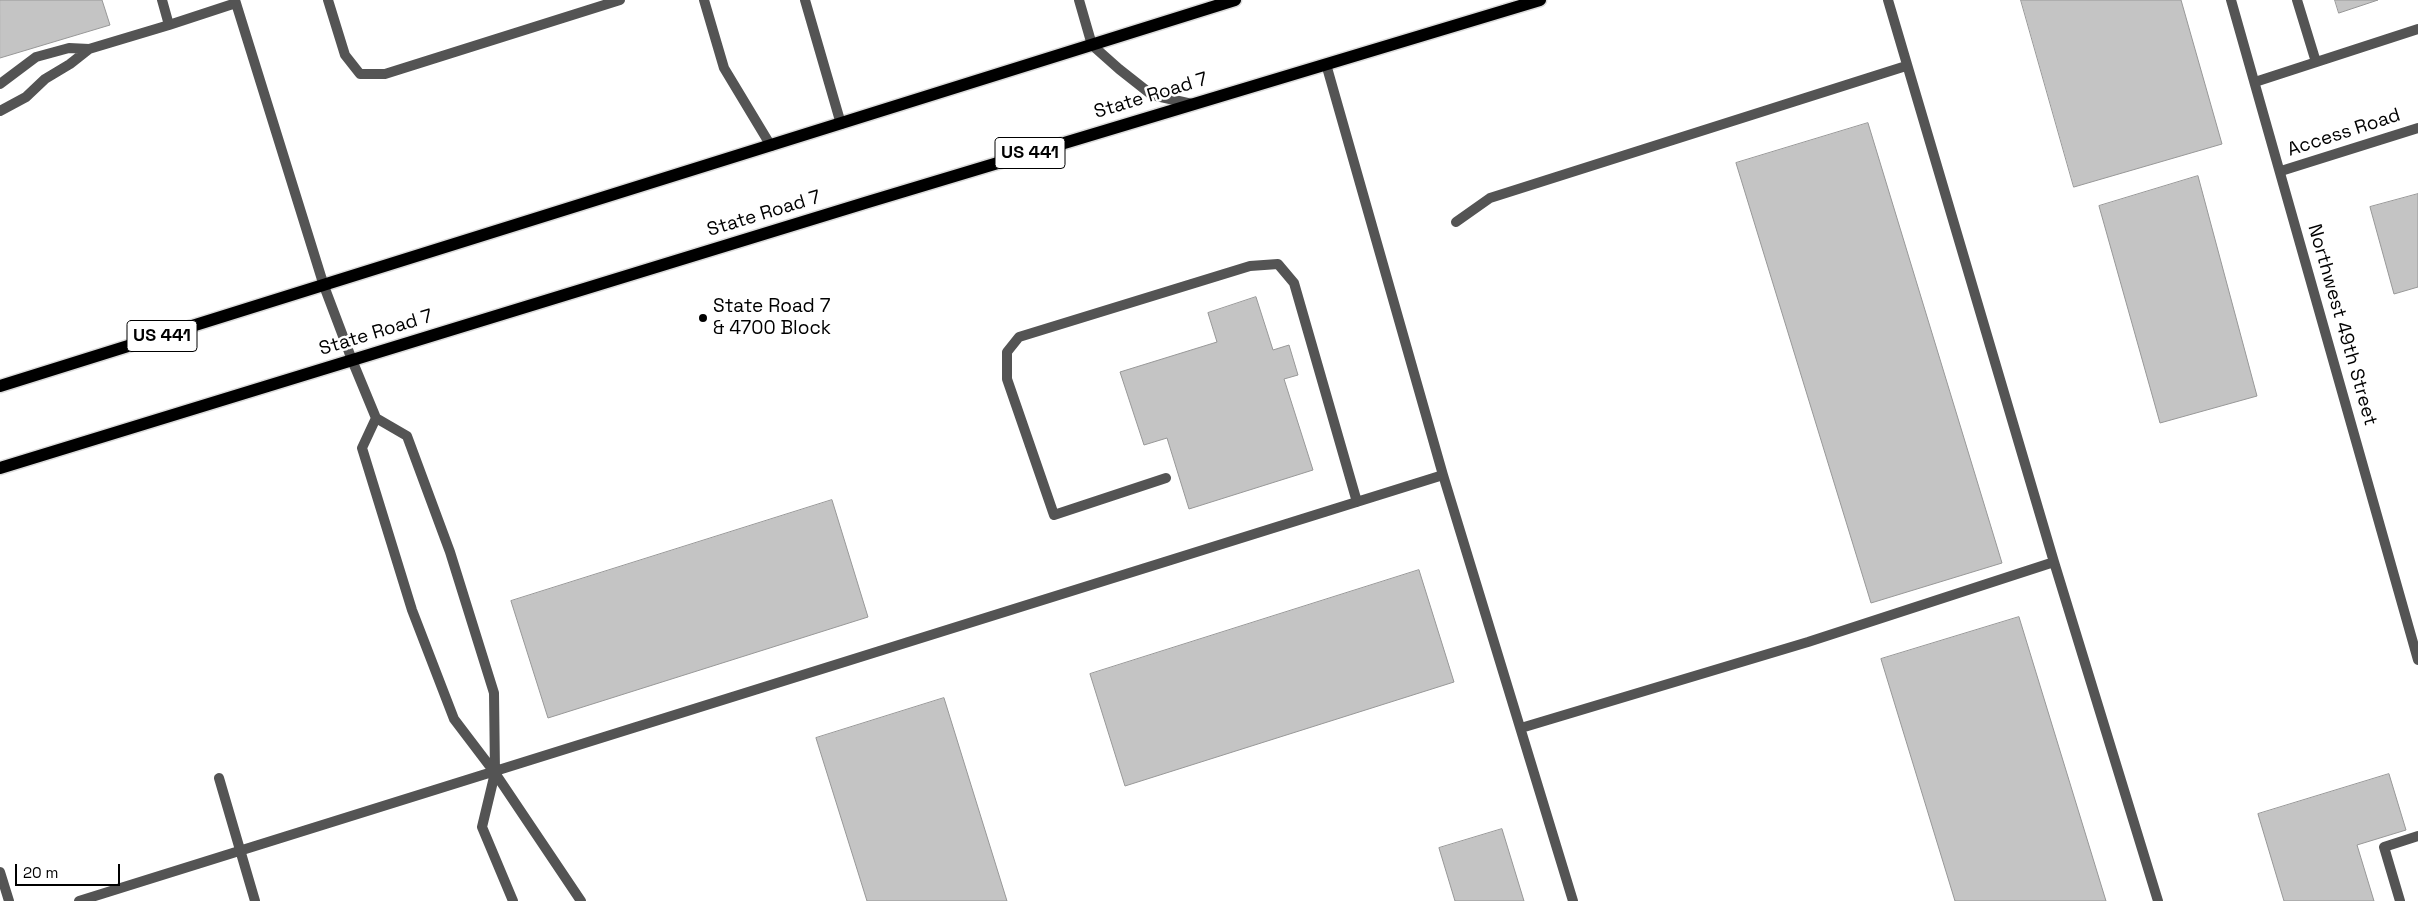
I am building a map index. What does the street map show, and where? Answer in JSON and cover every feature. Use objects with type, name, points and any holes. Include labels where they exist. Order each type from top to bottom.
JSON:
[{"type":"main road","name":"US 441","points":[[0,386],[1092,45],[1219,2],[1235,0]]},
{"type":"main road","name":"State Road 7","points":[[0,468],[1192,104],[1540,0]]},
{"type":"street","points":[[162,0],[169,26]]},
{"type":"street","points":[[328,0],[345,55],[360,74],[385,74],[620,0]]},
{"type":"street","points":[[704,0],[724,68],[771,146]]},
{"type":"street","points":[[806,0],[841,124]]},
{"type":"street","points":[[1079,0],[1092,45],[1118,69],[1152,95],[1192,104]]},
{"type":"street","points":[[1888,0],[2054,562],[2158,901]]},
{"type":"street","name":"Northwest 49th Street","points":[[2230,0],[2281,171],[2418,660]]},
{"type":"street","points":[[2297,0],[2316,62]]},
{"type":"street","points":[[0,84],[36,57],[69,48],[89,49],[169,26],[235,1],[324,286],[376,418],[407,436],[450,552],[494,694],[495,773],[482,827],[513,901]]},
{"type":"street","points":[[2255,82],[2418,29]]},
{"type":"street","points":[[0,111],[26,97],[44,79],[70,64],[89,49]]},
{"type":"street","points":[[1326,64],[1442,475],[1573,901]]},
{"type":"street","points":[[1456,222],[1490,198],[1906,66]]},
{"type":"street","name":"Access Road","points":[[2281,171],[2418,128]]},
{"type":"street","points":[[1166,478],[1054,515],[1007,379],[1007,352],[1019,337],[1250,266],[1278,264],[1294,284],[1357,502]]},
{"type":"street","points":[[376,418],[362,448],[412,610],[454,719],[495,773],[581,901]]},
{"type":"street","points":[[79,901],[495,773],[1442,475]]},
{"type":"street","points":[[1520,728],[1808,642],[2054,562]]},
{"type":"street","points":[[220,778],[255,901]]},
{"type":"street","points":[[2400,901],[2384,847],[2418,836]]},
{"type":"street","points":[[0,872],[9,901]]},
{"type":"building","points":[[0,0],[102,0],[110,25],[0,58]]},
{"type":"building","points":[[2021,0],[2181,0],[2222,144],[2074,187]]},
{"type":"building","points":[[2335,0],[2378,0],[2339,13]]},
{"type":"building","points":[[1868,123],[2002,563],[1871,603],[1736,163]]},
{"type":"building","points":[[2198,176],[2257,396],[2160,423],[2099,206]]},
{"type":"building","points":[[2418,194],[2418,287],[2394,294],[2370,207]]},
{"type":"building","points":[[1256,297],[1273,350],[1289,345],[1298,375],[1284,379],[1313,470],[1189,509],[1167,438],[1144,445],[1120,372],[1217,342],[1208,313]]},
{"type":"building","points":[[832,500],[868,617],[548,718],[511,601]]},
{"type":"building","points":[[1419,570],[1454,682],[1125,786],[1090,674]]},
{"type":"building","points":[[2019,617],[2106,901],[1955,901],[1881,659]]},
{"type":"building","points":[[944,698],[1007,901],[867,901],[816,738]]},
{"type":"building","points":[[2389,774],[2406,830],[2357,845],[2374,901],[2284,901],[2258,814]]},
{"type":"building","points":[[1502,829],[1524,901],[1455,901],[1439,848]]},
{"type":"place","name":"State Road 7 & 4700 Block","points":[[703,318]]}]
